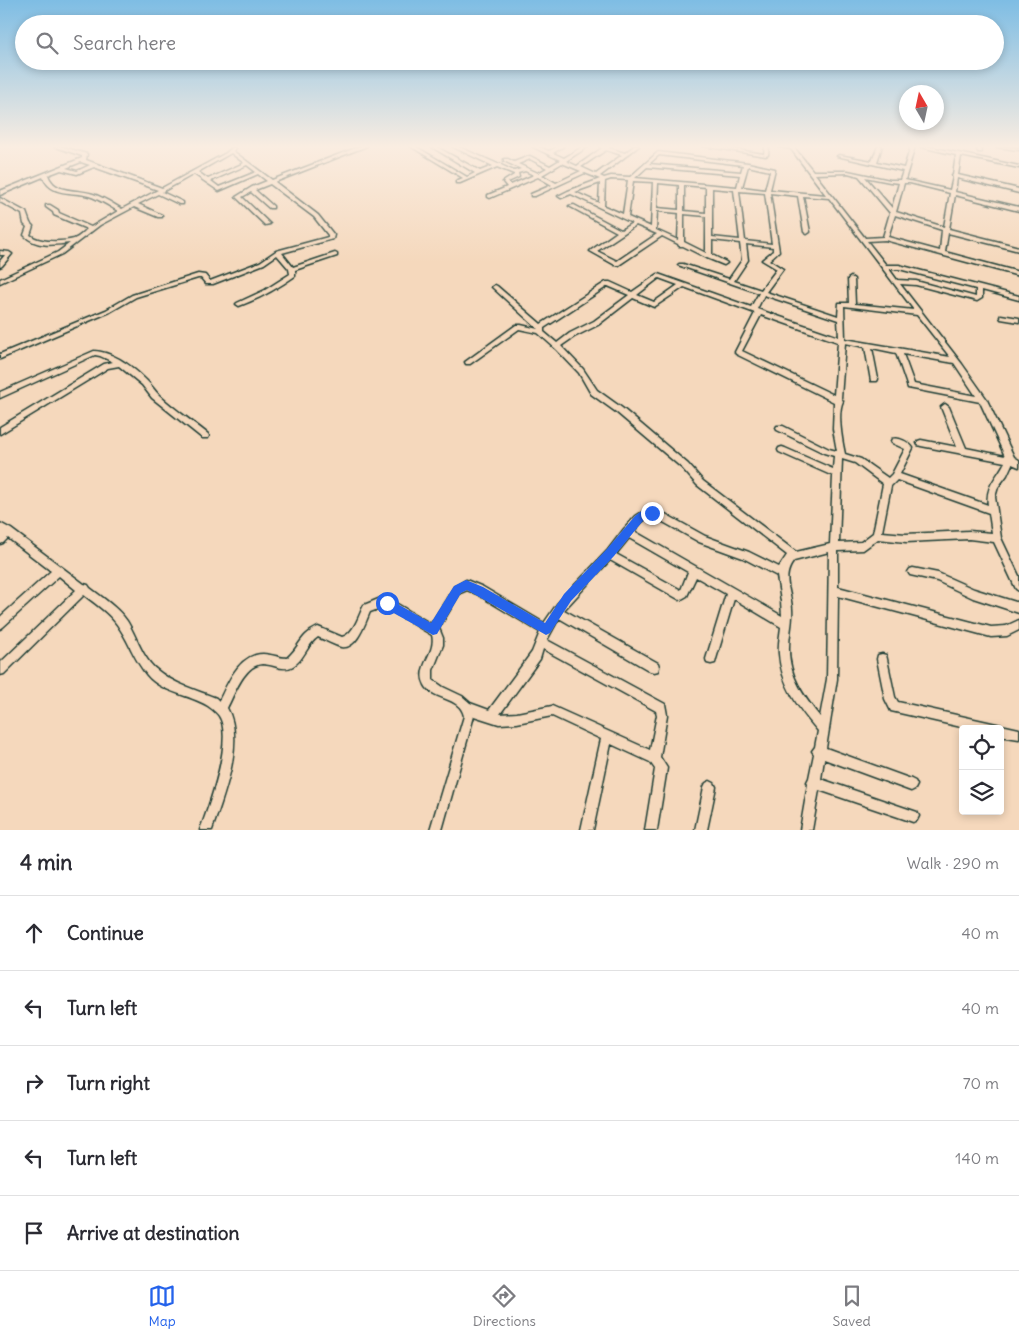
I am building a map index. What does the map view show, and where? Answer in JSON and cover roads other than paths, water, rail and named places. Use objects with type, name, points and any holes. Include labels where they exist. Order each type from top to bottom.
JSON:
[{"type":"street","points":[[0,193],[20,185]]},
{"type":"street","points":[[48,185],[72,192],[90,194],[122,211]]},
{"type":"street","points":[[145,185],[181,203]]},
{"type":"street","points":[[0,281],[54,256],[78,240],[90,229],[171,185]]},
{"type":"street","points":[[213,185],[220,189],[230,185]]},
{"type":"street","points":[[265,185],[239,198],[267,224]]},
{"type":"street","points":[[0,357],[108,311],[134,296],[198,276],[204,276],[208,283],[211,283],[262,263],[278,252],[332,237],[316,216],[276,185]]},
{"type":"street","points":[[490,196],[516,185]]},
{"type":"street","points":[[533,195],[556,185]]},
{"type":"street","points":[[561,196],[588,185]]},
{"type":"street","points":[[601,207],[603,185]]},
{"type":"street","points":[[625,218],[630,185]]},
{"type":"street","points":[[653,231],[656,185]]},
{"type":"street","points":[[681,245],[682,185]]},
{"type":"street","points":[[692,185],[830,197]]},
{"type":"street","points":[[730,282],[745,263],[738,189],[739,185]]},
{"type":"street","points":[[769,185],[767,192],[776,252],[765,260],[780,269],[762,293],[738,352],[839,401]]},
{"type":"street","points":[[820,185],[956,361],[983,400],[1014,461]]},
{"type":"street","points":[[869,185],[893,213],[1019,249]]},
{"type":"street","points":[[886,238],[901,185]]},
{"type":"street","points":[[920,185],[1019,209]]},
{"type":"street","points":[[942,253],[952,185]]},
{"type":"street","points":[[992,185],[1019,191]]},
{"type":"street","points":[[708,186],[709,257]]},
{"type":"street","points":[[252,190],[271,206]]},
{"type":"street","points":[[570,192],[681,245],[724,263]]},
{"type":"street","points":[[800,195],[807,232]]},
{"type":"street","points":[[0,200],[24,213],[27,224],[30,226],[27,235],[30,238],[42,242],[78,240]]},
{"type":"street","points":[[135,205],[160,216]]},
{"type":"street","points":[[48,206],[56,214],[90,229]]},
{"type":"street","points":[[572,206],[621,232]]},
{"type":"street","points":[[654,209],[709,215]]},
{"type":"street","points":[[635,223],[593,251],[617,264],[660,235]]},
{"type":"street","points":[[709,238],[776,246]]},
{"type":"street","points":[[863,240],[886,238],[1019,274]]},
{"type":"street","points":[[239,304],[275,288],[278,283],[293,275],[292,269],[278,252]]},
{"type":"street","points":[[0,253],[9,254],[0,265]]},
{"type":"street","points":[[292,269],[335,255]]},
{"type":"street","points":[[680,264],[841,319]]},
{"type":"street","points":[[884,268],[899,266],[1019,298]]},
{"type":"street","points":[[557,346],[569,337],[596,323],[658,276],[842,340],[956,361]]},
{"type":"street","points":[[850,279],[852,304]]},
{"type":"street","points":[[895,282],[916,283],[977,299],[979,298],[979,287]]},
{"type":"street","points":[[468,362],[518,327],[533,332],[540,329],[608,283],[652,305],[656,305],[682,285]]},
{"type":"street","points":[[495,287],[557,346],[583,374],[594,392],[678,460],[700,483],[795,556]]},
{"type":"street","points":[[806,830],[822,728],[832,679],[834,546],[837,474],[840,455],[838,440],[838,370],[842,340],[841,304],[919,313]]},
{"type":"street","points":[[1003,317],[1019,320]]},
{"type":"street","points":[[868,345],[874,379]]},
{"type":"street","points":[[898,350],[911,386],[983,400]]},
{"type":"street","points":[[0,394],[96,353],[102,353],[122,364],[152,388],[155,396],[205,436]]},
{"type":"street","points":[[0,431],[108,365],[122,364]]},
{"type":"street","points":[[945,407],[963,451]]},
{"type":"street","points":[[780,428],[864,464],[888,483]]},
{"type":"street","points":[[822,728],[800,700],[789,679],[784,653],[787,603],[781,585],[783,574],[788,560],[795,556],[834,546],[863,546],[876,535],[888,483],[895,476],[909,448],[895,441]]},
{"type":"street","points":[[921,443],[1014,461]]},
{"type":"street","points":[[782,450],[837,474]]},
{"type":"street","points":[[1014,461],[994,486],[991,497],[997,538],[1019,586]]},
{"type":"street","points":[[895,476],[992,510]]},
{"type":"street","points":[[491,717],[536,655],[546,630],[557,611],[643,515],[652,513],[702,539],[746,555],[783,574]]},
{"type":"street","points":[[627,532],[786,624]]},
{"type":"street","points":[[3,533],[60,570],[99,599],[123,624],[144,664],[152,673],[170,685],[212,702],[221,709],[228,726],[228,747],[220,790],[206,830]]},
{"type":"street","points":[[876,535],[906,538],[969,535],[997,538]]},
{"type":"street","points":[[609,555],[680,594],[684,593],[694,570]]},
{"type":"street","points":[[0,624],[60,570]]},
{"type":"street","points":[[913,572],[938,577],[973,593],[1019,608]]},
{"type":"street","points":[[433,630],[458,590],[466,585],[480,590],[546,630]]},
{"type":"street","points":[[0,670],[85,588]]},
{"type":"street","points":[[833,590],[991,632],[1007,631],[1019,624]]},
{"type":"street","points":[[711,658],[731,592]]},
{"type":"street","points":[[221,709],[244,668],[251,662],[263,659],[289,663],[294,660],[308,638],[318,632],[342,642],[348,641],[354,635],[365,611],[373,604],[387,603],[438,634],[439,642],[428,668],[428,682],[433,687],[462,702],[468,708],[499,719],[517,718],[552,711],[654,758],[661,768],[651,830]]},
{"type":"street","points":[[557,611],[654,667]]},
{"type":"street","points":[[542,642],[661,708],[662,715],[654,758]]},
{"type":"street","points":[[882,659],[890,699],[895,707],[978,725]]},
{"type":"street","points":[[436,830],[469,716],[468,708]]},
{"type":"street","points":[[1004,731],[1019,734]]},
{"type":"street","points":[[587,830],[607,736]]},
{"type":"street","points":[[818,752],[911,785]]},
{"type":"street","points":[[813,782],[913,816]]},
{"type":"street","points":[[702,830],[710,787]]}]
